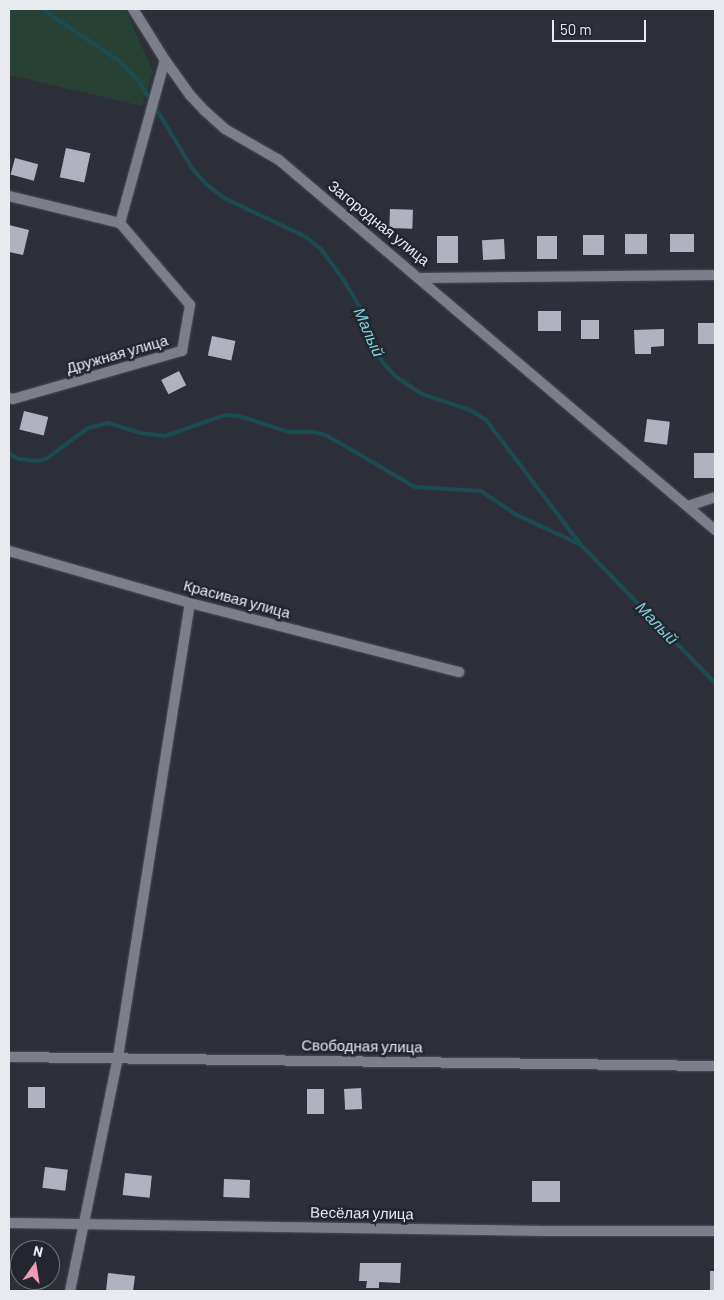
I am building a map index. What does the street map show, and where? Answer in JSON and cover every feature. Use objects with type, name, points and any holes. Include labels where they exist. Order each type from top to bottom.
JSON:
[{"type":"street","name":"Загородная улица","points":[[134,9],[165,60],[190,95],[225,129],[279,160],[418,278],[715,275]]},
{"type":"street","points":[[9,196],[120,224],[165,60]]},
{"type":"street","name":"Дружная улица","points":[[9,398],[13,399],[182,351],[190,305],[120,224]]},
{"type":"street","points":[[418,278],[715,530]]},
{"type":"street","points":[[688,506],[715,497]]},
{"type":"street","name":"Красивая улица","points":[[9,551],[190,603],[458,672]]},
{"type":"street","points":[[70,1291],[118,1058],[190,603]]},
{"type":"street","name":"Свободная улица","points":[[9,1057],[715,1066]]},
{"type":"street","name":"Весёлая улица","points":[[9,1223],[544,1231],[715,1231]]},
{"type":"green space","points":[[9,9],[125,9],[153,72],[142,106],[9,75]]},
{"type":"building","points":[[66,148],[90,153],[84,183],[60,177]]},
{"type":"building","points":[[15,158],[38,164],[34,181],[11,174]]},
{"type":"building","points":[[390,209],[413,210],[412,229],[389,228]]},
{"type":"building","points":[[9,225],[29,230],[23,255],[9,252]]},
{"type":"building","points":[[625,234],[647,234],[647,254],[625,254]]},
{"type":"building","points":[[670,234],[694,234],[694,252],[670,252]]},
{"type":"building","points":[[583,235],[604,235],[604,255],[583,255]]},
{"type":"building","points":[[437,236],[458,236],[458,263],[437,263]]},
{"type":"building","points":[[537,236],[557,236],[557,259],[537,259]]},
{"type":"building","points":[[504,239],[505,259],[483,260],[482,240]]},
{"type":"building","points":[[538,311],[561,311],[561,331],[538,331]]},
{"type":"building","points":[[581,320],[599,320],[599,339],[581,339]]},
{"type":"building","points":[[698,323],[715,323],[715,344],[698,344]]},
{"type":"building","points":[[664,329],[664,346],[651,347],[651,354],[635,354],[634,330]]},
{"type":"building","points":[[212,336],[235,341],[231,361],[208,356]]},
{"type":"building","points":[[179,371],[186,385],[168,394],[161,380]]},
{"type":"building","points":[[24,411],[48,417],[44,435],[19,429]]},
{"type":"building","points":[[647,419],[670,422],[667,445],[644,442]]},
{"type":"building","points":[[694,453],[715,453],[715,478],[694,478]]},
{"type":"building","points":[[28,1087],[45,1087],[45,1108],[28,1108]]},
{"type":"building","points":[[361,1088],[362,1109],[345,1110],[344,1089]]},
{"type":"building","points":[[307,1089],[324,1089],[324,1114],[307,1114]]},
{"type":"building","points":[[45,1167],[68,1170],[65,1191],[42,1188]]},
{"type":"building","points":[[125,1173],[152,1176],[150,1198],[123,1195]]},
{"type":"building","points":[[224,1179],[250,1180],[249,1198],[223,1197]]},
{"type":"building","points":[[532,1181],[560,1181],[560,1202],[532,1202]]},
{"type":"building","points":[[360,1263],[401,1263],[400,1283],[379,1282],[379,1288],[366,1288],[367,1281],[359,1281]]},
{"type":"building","points":[[710,1271],[715,1271],[715,1291],[710,1291]]},
{"type":"building","points":[[108,1273],[135,1276],[133,1291],[106,1291]]},
{"type":"waterway","name":"Малый","points":[[42,9],[119,61],[140,83],[151,101]]},
{"type":"waterway","name":"Малый","points":[[155,107],[192,168],[206,184],[224,198],[306,237],[321,249],[343,279],[361,309],[376,352],[384,364],[395,376],[422,394],[470,410],[486,420],[581,545],[715,683]]},
{"type":"waterway","points":[[9,454],[19,459],[37,461],[46,459],[88,428],[108,423],[141,433],[165,436],[225,415],[239,416],[289,432],[313,432],[326,435],[415,487],[481,491],[515,514],[579,544]]}]
